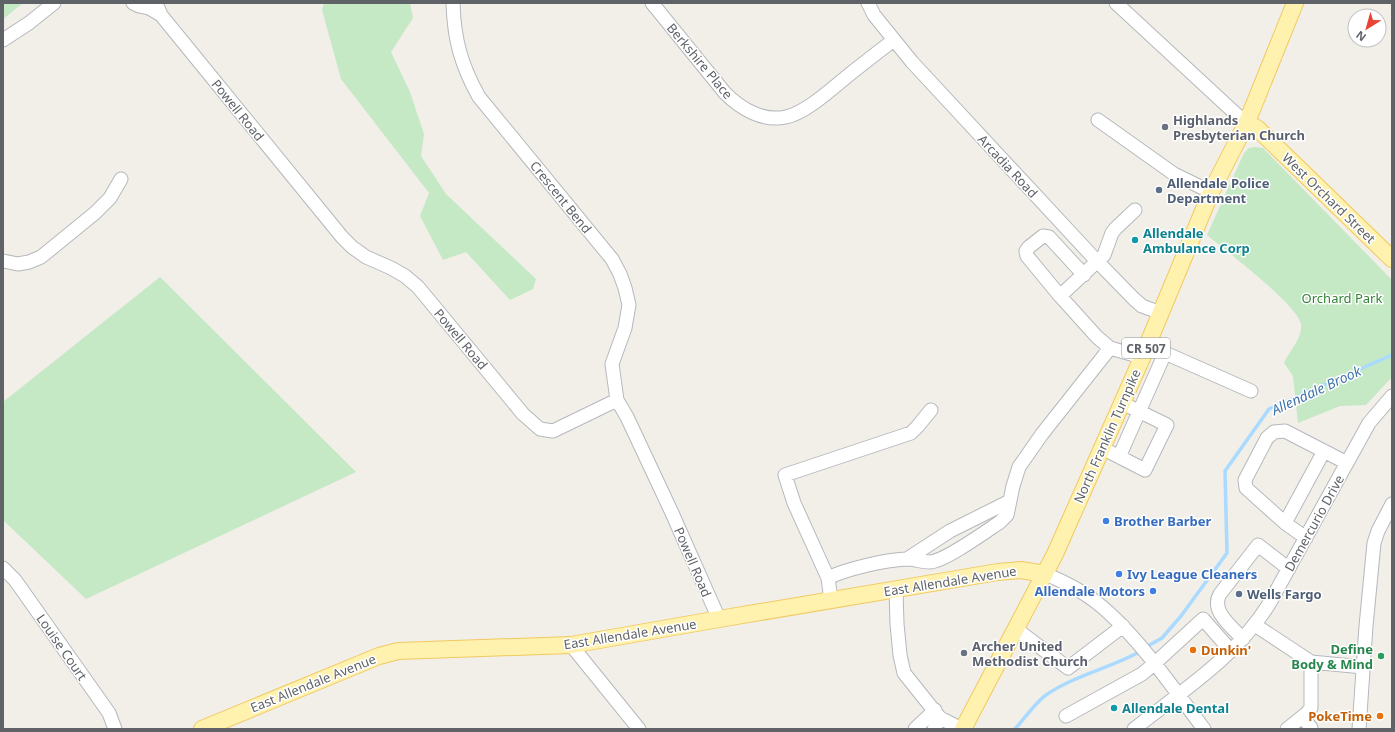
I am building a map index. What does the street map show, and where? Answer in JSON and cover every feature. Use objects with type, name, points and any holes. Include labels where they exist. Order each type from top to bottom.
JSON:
[{"type":"main road","name":"CR 507","points":[[1247,122],[1295,3]]},
{"type":"main road","name":"North Franklin Turnpike","points":[[1045,574],[1142,358],[1211,192],[1247,122]]},
{"type":"main road","name":"West Orchard Street","points":[[1247,122],[1258,129],[1392,259]]},
{"type":"main road","name":"East Allendale Avenue","points":[[202,729],[379,656],[398,651],[571,646],[719,619],[998,572],[1021,570],[1045,574]]},
{"type":"main road","name":"CR 507","points":[[963,729],[1045,574]]},
{"type":"street","points":[[3,40],[30,23],[54,3]]},
{"type":"street","name":"Powell Road","points":[[133,3],[139,6],[159,9],[342,237],[352,247],[366,257],[398,272],[418,286],[523,414],[540,430],[553,431],[618,400],[672,512],[719,619]]},
{"type":"street","name":"Crescent Bend","points":[[453,3],[456,42],[471,83],[479,97],[612,259],[620,274],[629,305],[625,328],[612,364],[618,400]]},
{"type":"street","name":"Berkshire Place","points":[[652,3],[725,94],[746,110],[758,115],[773,118],[786,117],[800,112],[894,40]]},
{"type":"street","name":"Arcadia Road","points":[[868,3],[874,15],[912,62],[1097,262],[1142,306],[1161,313]]},
{"type":"street","points":[[1116,3],[1237,115],[1247,122]]},
{"type":"street","points":[[1098,120],[1174,174],[1211,192]]},
{"type":"street","points":[[3,261],[18,264],[30,262],[41,257],[96,213],[110,198],[121,179]]},
{"type":"street","points":[[1060,296],[1097,262],[1106,251],[1112,233],[1135,210]]},
{"type":"street","points":[[1084,275],[1049,237],[1043,236],[1026,251],[1027,256],[1060,296],[1097,337],[1110,348],[1142,358]]},
{"type":"street","points":[[828,578],[843,572],[892,561],[907,559],[930,562],[941,559],[1000,522],[1007,516],[1013,486],[1023,462],[1042,434],[1110,348]]},
{"type":"street","points":[[1119,457],[1165,353],[1252,391]]},
{"type":"street","name":"Demercurio Drive","points":[[1134,729],[1231,651],[1255,625],[1289,569],[1370,423],[1392,396]]},
{"type":"street","points":[[1102,448],[1145,470],[1166,425],[1122,403]]},
{"type":"street","points":[[831,600],[828,578],[794,503],[785,475],[911,433],[930,410]]},
{"type":"street","points":[[1306,538],[1285,523],[1249,492],[1244,484],[1267,438],[1274,432],[1285,431],[1347,463]]},
{"type":"street","points":[[1285,523],[1324,451]]},
{"type":"street","points":[[907,559],[950,531],[1010,500]]},
{"type":"street","points":[[1359,729],[1374,543],[1378,531],[1392,504]]},
{"type":"street","points":[[1243,639],[1220,613],[1217,602],[1218,598],[1258,545],[1289,569]]},
{"type":"street","points":[[1218,606],[1262,549]]},
{"type":"street","name":"Louise Court","points":[[3,568],[15,580],[109,713],[115,729]]},
{"type":"street","points":[[1045,574],[1061,580],[1109,613],[1137,643],[1204,729]]},
{"type":"street","points":[[896,590],[897,624],[900,655],[904,673],[936,719],[963,729]]},
{"type":"street","points":[[1066,716],[1142,674],[1152,662],[1203,619],[1231,651]]},
{"type":"street","points":[[1255,625],[1311,662],[1363,667]]},
{"type":"street","points":[[1016,629],[1068,668],[1122,626]]},
{"type":"street","points":[[571,646],[639,729]]},
{"type":"street","points":[[1287,729],[1303,717],[1311,708],[1311,662]]},
{"type":"street","points":[[1303,717],[1311,728]]},
{"type":"street","points":[[915,729],[936,719]]},
{"type":"green space","points":[[3,3],[23,3],[3,19]]},
{"type":"green space","points":[[324,3],[410,3],[413,18],[391,52],[410,92],[424,134],[421,156],[446,194],[536,279],[533,289],[510,300],[466,252],[443,260],[420,216],[429,193],[341,79],[322,10]]},
{"type":"green space","name":"Orchard Park","points":[[1249,148],[1263,148],[1392,280],[1392,377],[1366,405],[1340,406],[1298,423],[1293,376],[1284,363],[1300,334],[1301,324],[1297,315],[1275,291],[1207,235],[1244,153]]},
{"type":"green space","points":[[160,277],[356,472],[86,599],[3,520],[3,402]]},
{"type":"waterway","name":"Allendale Brook","points":[[1146,647],[1162,638],[1181,616],[1227,553],[1225,471],[1269,409],[1392,355]]},
{"type":"waterway","name":"Allendale Brook","points":[[1015,729],[1038,702],[1057,688],[1141,651]]},
{"type":"place","name":"Highlands Presbyterian Church","points":[[1165,127]]},
{"type":"place","name":"Allendale Police Department","points":[[1159,190]]},
{"type":"place","name":"Allendale Ambulance Corp","points":[[1135,240]]},
{"type":"place","name":"Brother Barber","points":[[1106,521]]},
{"type":"place","name":"Ivy League Cleaners","points":[[1119,574]]},
{"type":"place","name":"Allendale Motors","points":[[1153,591]]},
{"type":"place","name":"Wells Fargo","points":[[1239,594]]},
{"type":"place","name":"Dunkin'","points":[[1193,650]]},
{"type":"place","name":"Archer United Methodist Church","points":[[964,653]]},
{"type":"place","name":"Define Body & Mind","points":[[1381,656]]},
{"type":"place","name":"Allendale Dental","points":[[1114,708]]},
{"type":"place","name":"PokeTime","points":[[1380,716]]}]
